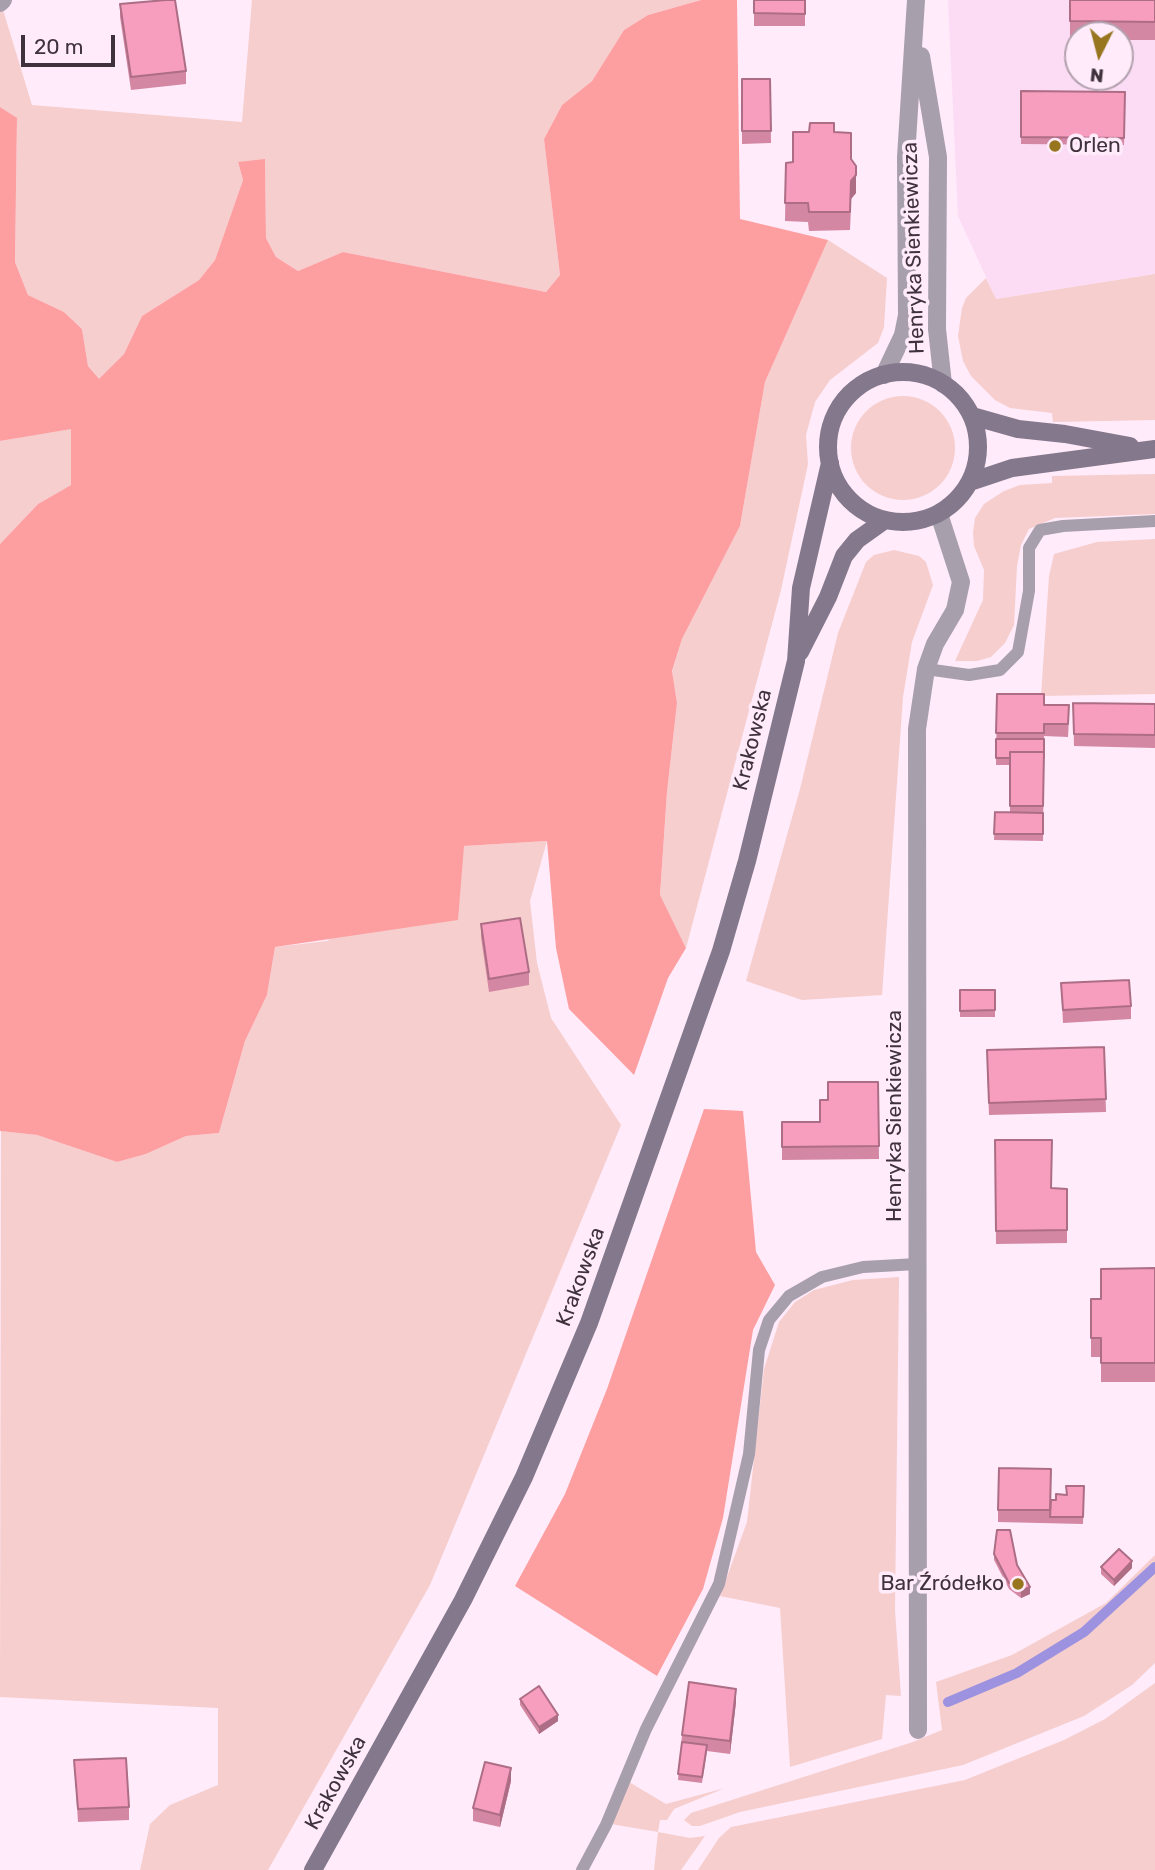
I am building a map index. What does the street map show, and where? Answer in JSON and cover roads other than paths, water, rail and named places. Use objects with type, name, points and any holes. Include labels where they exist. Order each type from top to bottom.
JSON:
[{"type":"main road","points":[[908,372],[943,384],[960,398],[972,416],[979,449],[970,482],[957,500],[939,514],[907,523],[872,516],[849,500],[840,489],[830,463],[831,426],[843,403],[861,386],[884,375],[908,372]]},
{"type":"main road","points":[[972,416],[1018,429],[1065,434],[1149,449]]},
{"type":"main road","points":[[970,482],[1012,468],[1149,449]]},
{"type":"main road","name":"Krakowska","points":[[313,1870],[463,1600],[524,1477],[589,1323],[721,951],[747,861],[796,661],[801,588],[830,463]]},
{"type":"main road","name":"Krakowska","points":[[796,661],[828,597],[844,556],[857,540],[885,520]]},
{"type":"street","name":"Henryka Sienkiewicza","points":[[884,375],[903,335],[907,315],[906,157],[916,0]]},
{"type":"street","name":"Henryka Sienkiewicza","points":[[916,28],[938,157],[937,329],[943,384]]},
{"type":"street","name":"Henryka Sienkiewicza","points":[[918,1730],[917,729],[926,669],[935,644],[955,610],[960,592],[956,560],[939,514]]},
{"type":"lane","points":[[926,669],[969,675],[1000,670],[1018,652],[1029,591],[1029,548],[1040,530],[1063,526],[1155,521]]},
{"type":"lane","points":[[582,1870],[606,1825],[646,1730],[719,1584],[749,1454],[760,1350],[769,1320],[789,1296],[822,1278],[863,1268],[917,1264]]},
{"type":"waterway","points":[[948,1702],[1017,1673],[1084,1632],[1155,1567]]},
{"type":"place","name":"Orlen","points":[[1055,146]]},
{"type":"place","name":"Bar Źródełko","points":[[1018,1584]]}]
